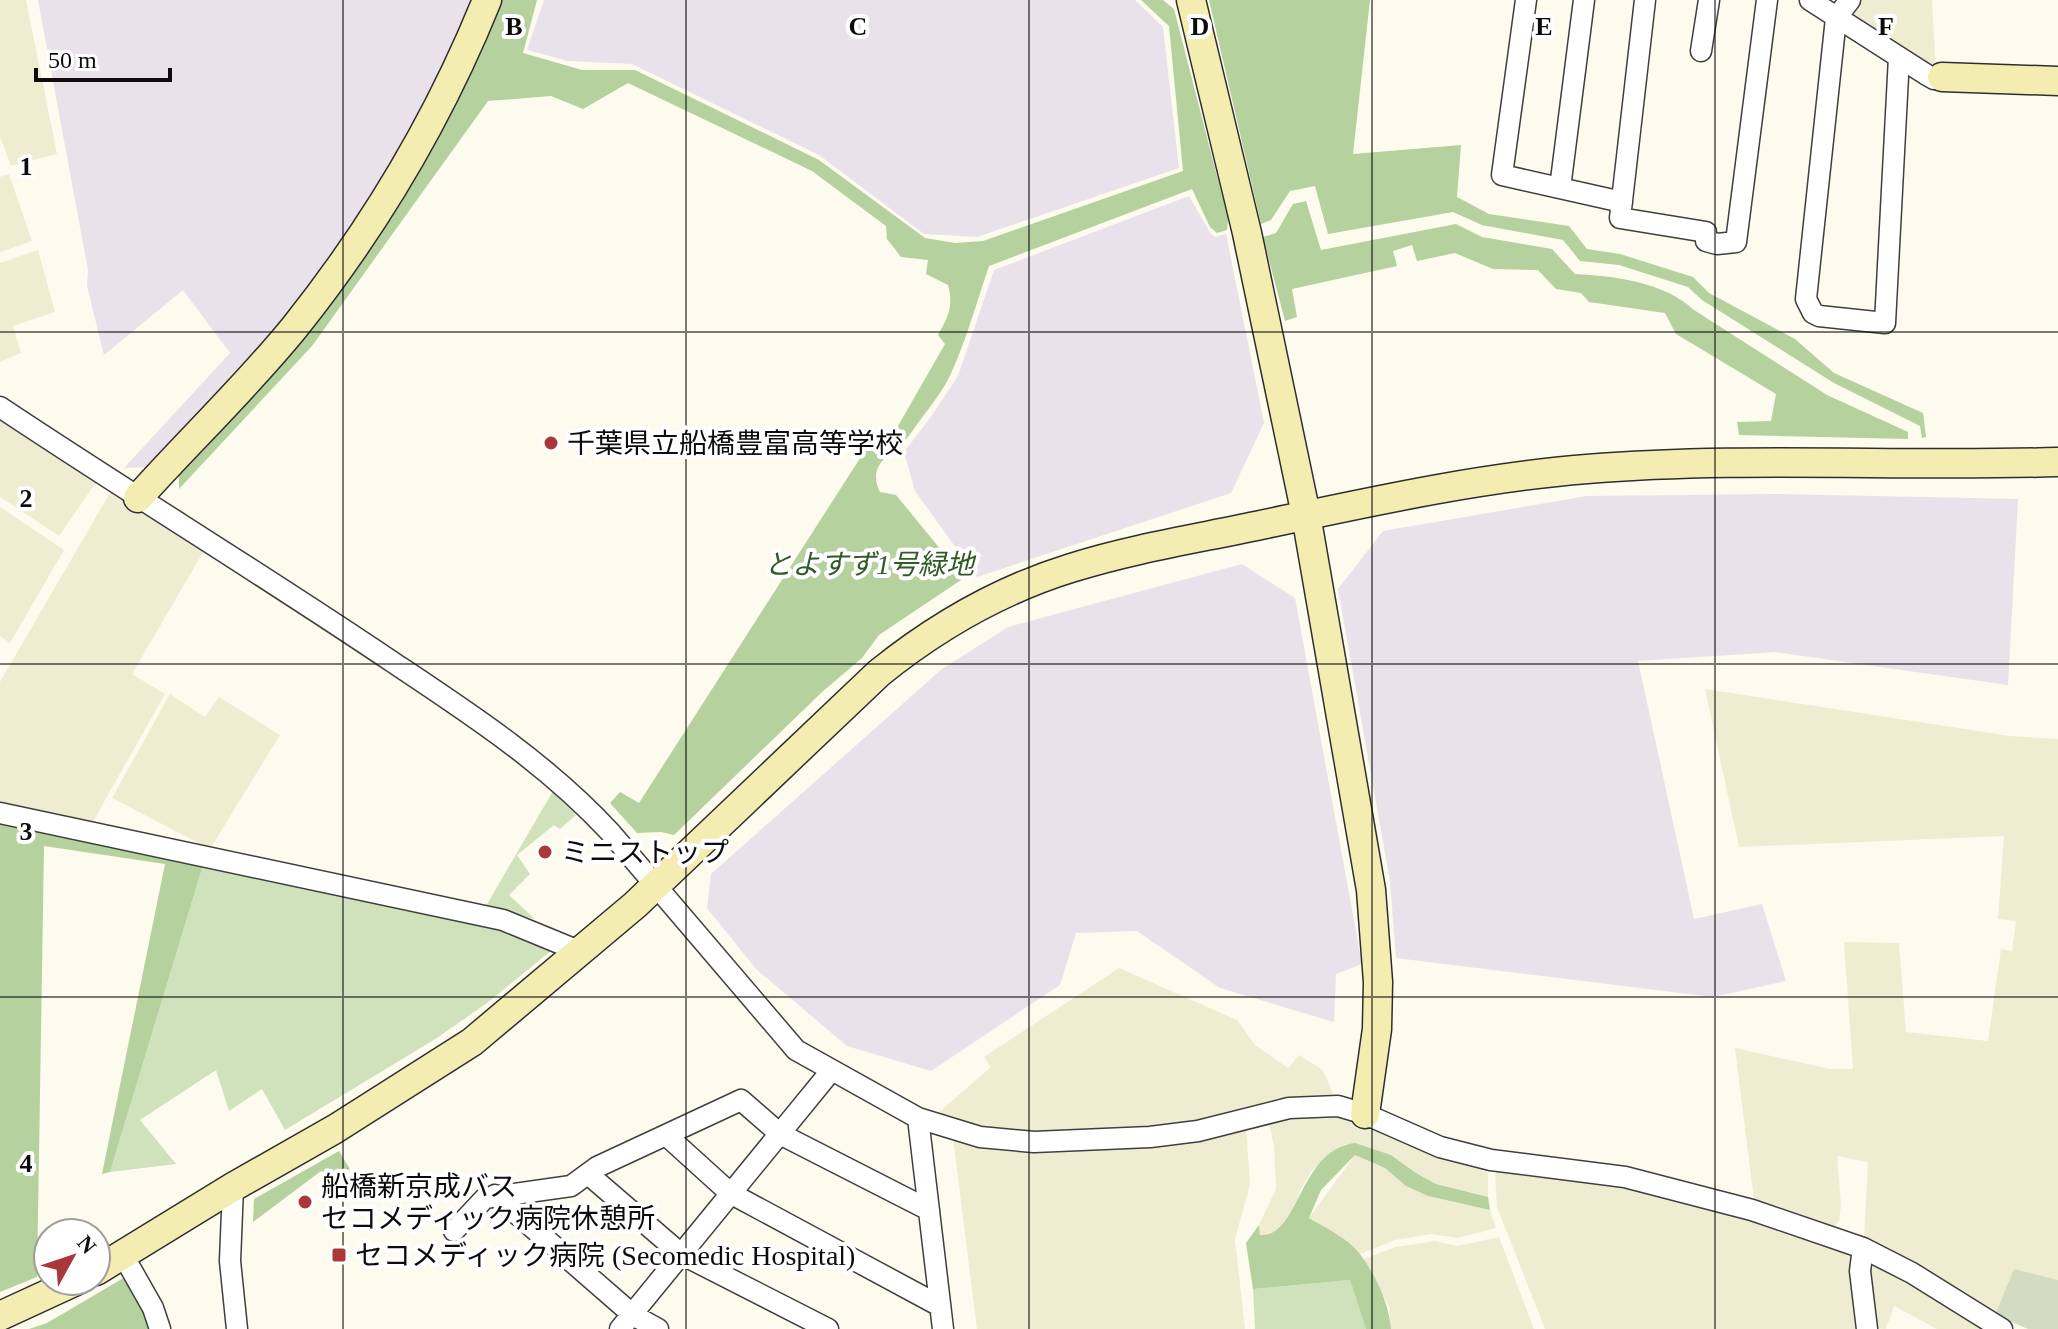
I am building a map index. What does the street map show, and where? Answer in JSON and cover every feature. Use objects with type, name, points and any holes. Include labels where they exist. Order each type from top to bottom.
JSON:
[{"type":"street","points":[[138,498],[292,330],[371,224],[445,94],[487,0]]},
{"type":"street","points":[[1191,0],[1247,233],[1306,515],[1371,890],[1376,937],[1377,1029],[1365,1114]]},
{"type":"street","points":[[1526,0],[1502,175],[1622,202]]},
{"type":"street","points":[[1560,188],[1584,0]]},
{"type":"street","points":[[1645,0],[1620,218],[1706,232],[1706,241],[1717,244],[1736,242],[1767,0]]},
{"type":"street","points":[[1701,51],[1709,0]]},
{"type":"street","points":[[1810,0],[1934,79],[2058,81]]},
{"type":"street","points":[[1850,0],[1836,18],[1806,299],[1813,313],[1819,316],[1885,323],[1899,57]]},
{"type":"street","points":[[0,407],[313,609],[526,754],[583,803],[796,1050],[918,1118],[980,1137],[1034,1142],[1150,1137],[1198,1131],[1289,1108],[1338,1106],[1365,1114],[1440,1147],[1491,1160],[1625,1177],[1752,1210],[1863,1248],[1912,1273],[2002,1329]]},
{"type":"street","points":[[112,1262],[335,1129],[472,1042],[656,885],[879,673],[909,649],[993,599],[1070,568],[1306,515],[1512,477],[1663,464],[2058,462]]},
{"type":"street","points":[[0,813],[503,920],[581,952]]},
{"type":"street","points":[[626,1322],[831,1071]]},
{"type":"street","points":[[454,1231],[485,1198],[571,1186],[588,1174],[741,1100],[780,1134],[929,1210]]},
{"type":"street","points":[[918,1118],[943,1329]]},
{"type":"street","points":[[666,1135],[730,1193],[940,1306]]},
{"type":"street","points":[[588,1174],[681,1254],[828,1329]]},
{"type":"street","points":[[233,1187],[230,1261],[237,1329]]},
{"type":"street","points":[[495,1195],[626,1322],[658,1329]]},
{"type":"street","points":[[1863,1248],[1860,1271],[1867,1329]]},
{"type":"street","points":[[123,1255],[153,1308],[160,1329]]},
{"type":"street","points":[[0,1316],[41,1297]]},
{"type":"shaded area","points":[[0,0],[26,0],[57,154],[11,166],[0,136]]},
{"type":"shaded area","points":[[38,0],[476,0],[406,146],[320,282],[152,467],[124,468],[230,353],[183,290],[104,355],[87,286],[88,270]]},
{"type":"shaded area","points":[[544,0],[1135,0],[1163,27],[1179,168],[977,237],[924,234],[819,155],[632,64],[568,61],[527,50]]},
{"type":"shaded area","points":[[1855,0],[1932,0],[1936,72],[1847,17]]},
{"type":"shaded area","points":[[9,174],[32,241],[0,252],[0,177]]},
{"type":"shaded area","points":[[1189,196],[1211,234],[1216,237],[1226,234],[1264,423],[1231,493],[977,577],[915,491],[904,452],[958,376],[994,270]]},
{"type":"shaded area","points":[[38,250],[55,312],[13,326],[21,353],[0,362],[0,263]]},
{"type":"shaded area","points":[[0,417],[97,481],[59,536],[0,497]]},
{"type":"shaded area","points":[[111,491],[205,549],[132,674],[165,694],[91,825],[0,810],[0,682]]},
{"type":"shaded area","points":[[1775,494],[2018,499],[2008,685],[1775,652],[1638,661],[1694,919],[1762,904],[1786,981],[1713,997],[1396,958],[1390,881],[1338,589],[1383,531],[1587,496]]},
{"type":"shaded area","points":[[0,507],[64,550],[10,643],[0,636]]},
{"type":"shaded area","points":[[1242,564],[1295,598],[1362,964],[1336,974],[1334,1022],[1220,988],[1137,931],[1076,933],[1060,985],[931,1071],[847,1046],[756,969],[707,908],[711,874],[942,669],[1008,627]]},
{"type":"shaded area","points":[[1705,689],[2010,736],[2058,739],[2058,1280],[2014,1270],[1995,1315],[1864,1240],[1868,1162],[1837,1156],[1841,1205],[1839,1221],[1833,1227],[1754,1200],[1735,1048],[1830,1069],[1853,1069],[1844,942],[1899,943],[1906,1032],[1988,1041],[2001,949],[2012,951],[2016,921],[1998,919],[2004,836],[1739,847]]},
{"type":"shaded area","points":[[170,694],[205,717],[219,697],[280,735],[210,849],[112,798]]},
{"type":"shaded area","points":[[1119,968],[1237,1020],[1255,1045],[1288,1068],[1299,1055],[1323,1070],[1333,1094],[1295,1099],[1158,1129],[1009,1132],[987,1130],[938,1113],[991,1067],[984,1057]]},
{"type":"shaded area","points":[[1341,1113],[1483,1167],[1488,1173],[1488,1197],[1436,1184],[1391,1155],[1345,1144],[1312,1170],[1294,1210],[1280,1230],[1270,1236],[1260,1235],[1259,1225],[1276,1189],[1274,1145],[1268,1120]]},
{"type":"shaded area","points":[[1246,1126],[1250,1185],[1235,1239],[1245,1329],[977,1329],[953,1137]]},
{"type":"shaded area","points":[[1355,1155],[1385,1168],[1406,1186],[1428,1196],[1490,1210],[1496,1228],[1458,1238],[1431,1234],[1395,1240],[1360,1254],[1341,1237],[1309,1218]]},
{"type":"shaded area","points":[[1497,1170],[1649,1188],[1846,1249],[1853,1256],[1862,1329],[1545,1329],[1497,1207]]},
{"type":"shaded area","points":[[1499,1237],[1534,1329],[1391,1329],[1389,1306],[1363,1259],[1396,1247],[1435,1241],[1457,1246]]},
{"type":"shaded area","points":[[1871,1257],[1951,1306],[1982,1329],[1937,1329],[1894,1306],[1886,1329],[1871,1328],[1863,1273]]},
{"type":"green space","name":"とよすず1号緑地","points":[[499,0],[537,0],[523,53],[582,70],[635,70],[819,160],[925,238],[955,243],[983,241],[1183,171],[1169,26],[1141,0],[1163,0],[1174,9],[1228,219],[1227,230],[1217,233],[1210,227],[1192,189],[989,266],[948,379],[911,433],[884,459],[876,473],[880,492],[896,495],[964,578],[879,635],[862,658],[822,692],[674,835],[637,833],[610,803],[620,792],[639,803],[864,452],[894,433],[945,344],[938,335],[949,311],[948,285],[926,274],[928,260],[901,257],[887,239],[886,226],[812,171],[628,83],[583,109],[551,96],[488,101],[312,346],[179,489],[179,473],[231,418]]},
{"type":"green space","points":[[1209,0],[1370,0],[1353,154],[1461,145],[1457,197],[1489,214],[1569,226],[1587,249],[1620,254],[1693,277],[1709,293],[1795,339],[1834,373],[1923,413],[1926,437],[1922,438],[1920,426],[1834,383],[1702,300],[1688,287],[1619,265],[1580,261],[1563,240],[1482,225],[1453,212],[1328,234],[1315,186],[1290,191],[1271,220],[1261,224]]},
{"type":"green space","points":[[1306,201],[1321,250],[1456,224],[1482,237],[1552,249],[1575,274],[1622,279],[1654,287],[1682,300],[1827,395],[1908,432],[1908,439],[1739,435],[1737,422],[1771,421],[1776,394],[1676,334],[1665,313],[1589,302],[1581,293],[1556,289],[1538,270],[1493,269],[1455,253],[1417,261],[1412,245],[1393,251],[1397,266],[1292,289],[1297,317],[1285,321],[1263,237],[1276,233],[1293,204]]},
{"type":"green space","points":[[553,791],[576,815],[560,829],[554,825],[517,855],[530,874],[509,895],[535,919],[486,906]]},
{"type":"green space","points":[[0,819],[204,862],[110,1172],[102,1174],[165,864],[44,846],[38,1217],[32,1217],[32,1279],[0,1292]]},
{"type":"green space","points":[[204,862],[499,928],[552,950],[487,1003],[437,1038],[285,1130],[262,1089],[229,1111],[216,1070],[140,1120],[176,1164],[110,1172]]},
{"type":"green space","points":[[1355,1143],[1391,1155],[1436,1184],[1488,1197],[1490,1210],[1428,1196],[1406,1186],[1385,1168],[1355,1155],[1321,1190],[1309,1218],[1343,1238],[1360,1254],[1381,1290],[1391,1329],[1366,1329],[1350,1280],[1253,1289],[1246,1243],[1259,1225],[1260,1235],[1273,1232],[1284,1223],[1322,1161],[1336,1149]]},
{"type":"green space","points":[[339,1151],[350,1169],[334,1176],[321,1171],[253,1222],[254,1199]]},
{"type":"green space","points":[[2014,1269],[2058,1280],[2058,1329],[2028,1329],[1995,1315]]},
{"type":"green space","points":[[127,1276],[154,1329],[29,1329],[47,1323],[91,1297],[112,1297],[112,1285]]},
{"type":"green space","points":[[1350,1280],[1366,1329],[1255,1329],[1253,1289]]},
{"type":"place","name":"千葉県立船橋豊富高等学校","points":[[551,443]]},
{"type":"place","name":"ミニストップ","points":[[545,852]]},
{"type":"place","name":"船橋新京成バス セコメディック病院休憩所","points":[[305,1202]]},
{"type":"place","name":"セコメディック病院 (Secomedic Hospital)","points":[[339,1255]]}]
